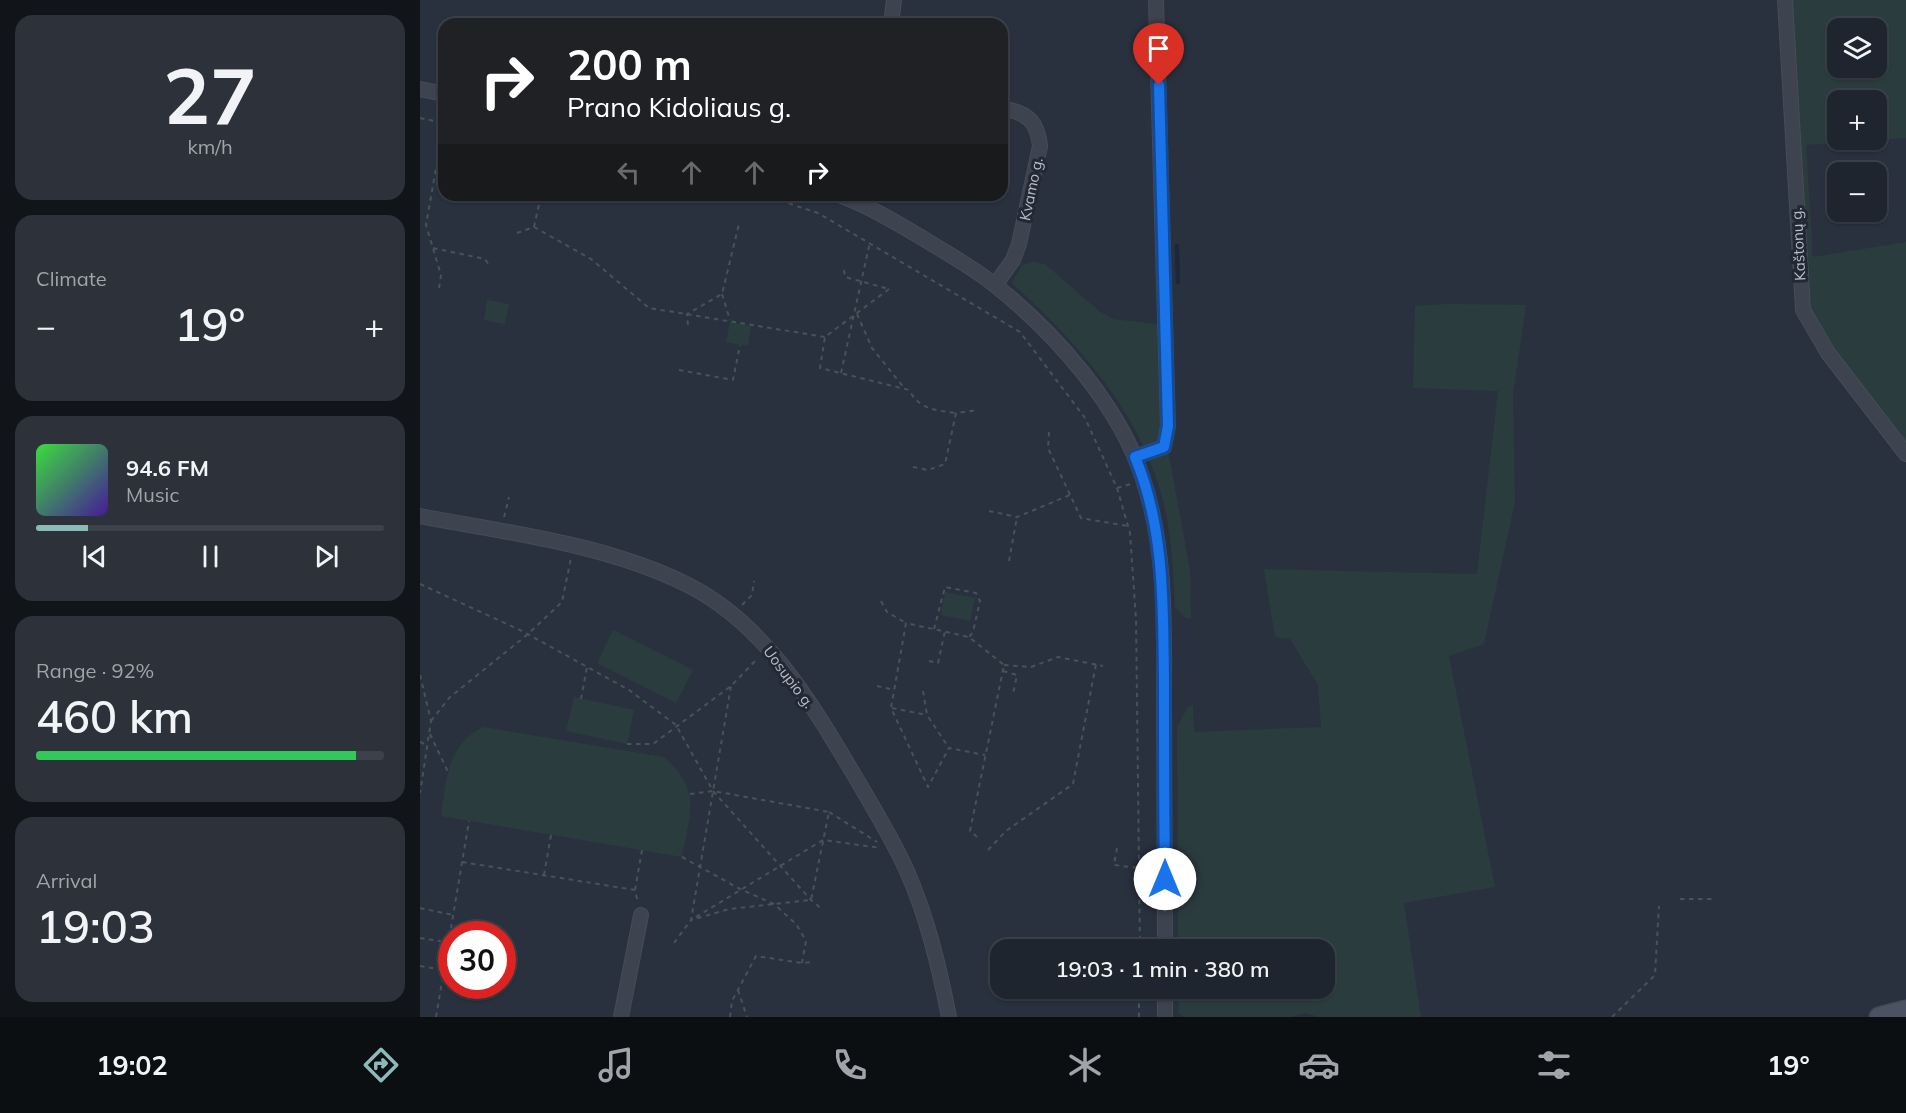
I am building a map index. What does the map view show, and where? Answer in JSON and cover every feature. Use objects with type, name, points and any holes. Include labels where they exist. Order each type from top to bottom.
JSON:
[{"type":"main road","points":[[1879,1017],[1906,1010]]},
{"type":"street","points":[[892,18],[894,0]]},
{"type":"street","points":[[1135,457],[1164,447],[1168,426],[1156,0]]},
{"type":"street","name":"Kaštonų g.","points":[[1785,0],[1803,310],[1828,353],[1906,454]]},
{"type":"street","points":[[420,89],[438,93]]},
{"type":"street","name":"Kvamo g.","points":[[995,285],[1013,260],[1019,244],[1040,146],[1033,121],[1021,111],[1008,109]]},
{"type":"street","points":[[856,201],[910,231],[995,285],[1036,323],[1082,372],[1115,418],[1135,457],[1151,508],[1161,574],[1165,939]]},
{"type":"street","name":"Uosupio g.","points":[[420,516],[581,548],[638,565],[686,584],[734,614],[782,664],[826,727],[905,868],[927,926],[949,1017]]},
{"type":"street","points":[[621,1017],[641,915]]},
{"type":"street","points":[[1165,999],[1166,1017]]},
{"type":"path","points":[[420,118],[438,122]]},
{"type":"path","points":[[438,157],[426,225],[441,275],[439,288]]},
{"type":"path","points":[[534,226],[540,201]]},
{"type":"path","points":[[781,201],[818,213],[1020,332],[1085,418],[1117,488],[1128,526],[1136,619],[1140,939]]},
{"type":"path","points":[[420,224],[426,225]]},
{"type":"path","points":[[730,321],[722,294],[739,224]]},
{"type":"path","points":[[517,233],[534,226]]},
{"type":"path","points":[[534,226],[591,259],[649,308],[825,337]]},
{"type":"path","points":[[841,373],[870,242]]},
{"type":"path","points":[[433,248],[485,259],[489,265]]},
{"type":"path","points":[[844,270],[845,277],[890,289],[825,337],[820,368],[909,390],[925,408],[956,413],[978,410]]},
{"type":"path","points":[[687,314],[722,294]]},
{"type":"path","points":[[687,314],[688,325]]},
{"type":"path","points":[[855,315],[872,348],[905,389]]},
{"type":"path","points":[[679,370],[733,380],[740,345]]},
{"type":"path","points":[[913,467],[928,470],[945,464],[956,413]]},
{"type":"path","points":[[1049,432],[1048,448],[1081,518],[1128,526]]},
{"type":"path","points":[[989,511],[1017,517],[1070,495]]},
{"type":"path","points":[[501,532],[509,497]]},
{"type":"path","points":[[1009,561],[1017,517]]},
{"type":"path","points":[[431,721],[449,698],[528,634],[562,602],[571,557]]},
{"type":"path","points":[[734,614],[752,595],[754,581]]},
{"type":"path","points":[[420,584],[528,634],[629,690],[677,728],[713,791],[811,900],[823,910]]},
{"type":"path","points":[[934,629],[945,587],[976,593],[980,601],[969,637]]},
{"type":"path","points":[[881,601],[887,612],[906,623],[969,637],[1004,665],[1031,667],[1058,657],[1103,666]]},
{"type":"path","points":[[906,623],[891,708],[928,787],[949,748]]},
{"type":"path","points":[[929,661],[938,663],[945,631]]},
{"type":"path","points":[[627,744],[653,744],[731,686],[758,658]]},
{"type":"path","points":[[988,850],[1006,831],[1073,784],[1096,664]]},
{"type":"path","points":[[977,837],[970,831],[1004,665]]},
{"type":"path","points":[[581,699],[587,667]]},
{"type":"path","points":[[1003,671],[1017,675],[1013,694]]},
{"type":"path","points":[[420,675],[431,721],[420,793]]},
{"type":"path","points":[[691,920],[731,686]]},
{"type":"path","points":[[877,686],[894,690]]},
{"type":"path","points":[[924,691],[927,715],[949,748],[985,755]]},
{"type":"path","points":[[891,708],[927,715]]},
{"type":"path","points":[[429,733],[448,772]]},
{"type":"path","points":[[420,742],[427,745]]},
{"type":"path","points":[[674,943],[691,920],[823,840],[885,847],[829,812],[713,791],[690,794]]},
{"type":"path","points":[[811,900],[829,812]]},
{"type":"path","points":[[452,921],[470,821]]},
{"type":"path","points":[[544,875],[551,835]]},
{"type":"path","points":[[1117,848],[1114,865],[1139,868]]},
{"type":"path","points":[[641,915],[634,890],[642,850]]},
{"type":"path","points":[[682,857],[740,889],[774,904],[796,924],[806,941],[801,963]]},
{"type":"path","points":[[462,862],[634,890]]},
{"type":"path","points":[[1680,899],[1714,899]]},
{"type":"path","points":[[691,920],[729,909],[811,900]]},
{"type":"path","points":[[1612,1017],[1655,975],[1659,906]]},
{"type":"path","points":[[420,908],[453,915]]},
{"type":"path","points":[[420,938],[438,941]]},
{"type":"path","points":[[729,1017],[732,1001],[756,956],[801,963],[814,962]]},
{"type":"path","points":[[420,966],[438,969]]},
{"type":"path","points":[[738,990],[747,1017]]},
{"type":"path","points":[[436,1017],[439,999]]},
{"type":"path","points":[[1139,1017],[1140,999]]},
{"type":"shaded area","points":[[1785,0],[1906,0],[1906,138],[1887,139],[1887,90],[1827,90],[1827,144],[1806,145],[1813,257],[1906,242],[1906,454],[1803,310]]},
{"type":"shaded area","points":[[1033,262],[1045,264],[1099,311],[1113,319],[1165,325],[1168,450],[1190,570],[1191,619],[1184,617],[1175,607],[1165,507],[1137,432],[1102,378],[1059,328],[1012,283],[1022,265]]},
{"type":"shaded area","points":[[487,300],[509,304],[505,324],[484,320]]},
{"type":"shaded area","points":[[1526,305],[1513,394],[1515,502],[1484,644],[1449,656],[1495,887],[1404,903],[1421,1017],[1319,1017],[1305,1013],[1291,1017],[1185,1017],[1179,1014],[1178,999],[1335,999],[1335,939],[1178,939],[1177,727],[1188,707],[1193,705],[1194,732],[1321,727],[1318,685],[1290,639],[1275,637],[1264,569],[1477,574],[1498,391],[1413,388],[1415,306]]},
{"type":"shaded area","points":[[730,322],[751,326],[748,346],[726,342]]},
{"type":"shaded area","points":[[945,592],[975,598],[970,621],[941,615]]},
{"type":"shaded area","points":[[613,630],[693,670],[676,703],[597,663]]},
{"type":"shaded area","points":[[574,697],[634,710],[627,744],[566,731]]},
{"type":"shaded area","points":[[483,727],[664,757],[684,780],[689,792],[690,815],[682,857],[441,816],[447,777],[455,754],[462,743]]},
{"type":"waterway","points":[[1177,246],[1178,282]]},
{"type":"route","points":[[1159,85],[1168,426],[1164,447],[1135,457],[1151,508],[1160,562],[1164,656],[1165,879]]}]
